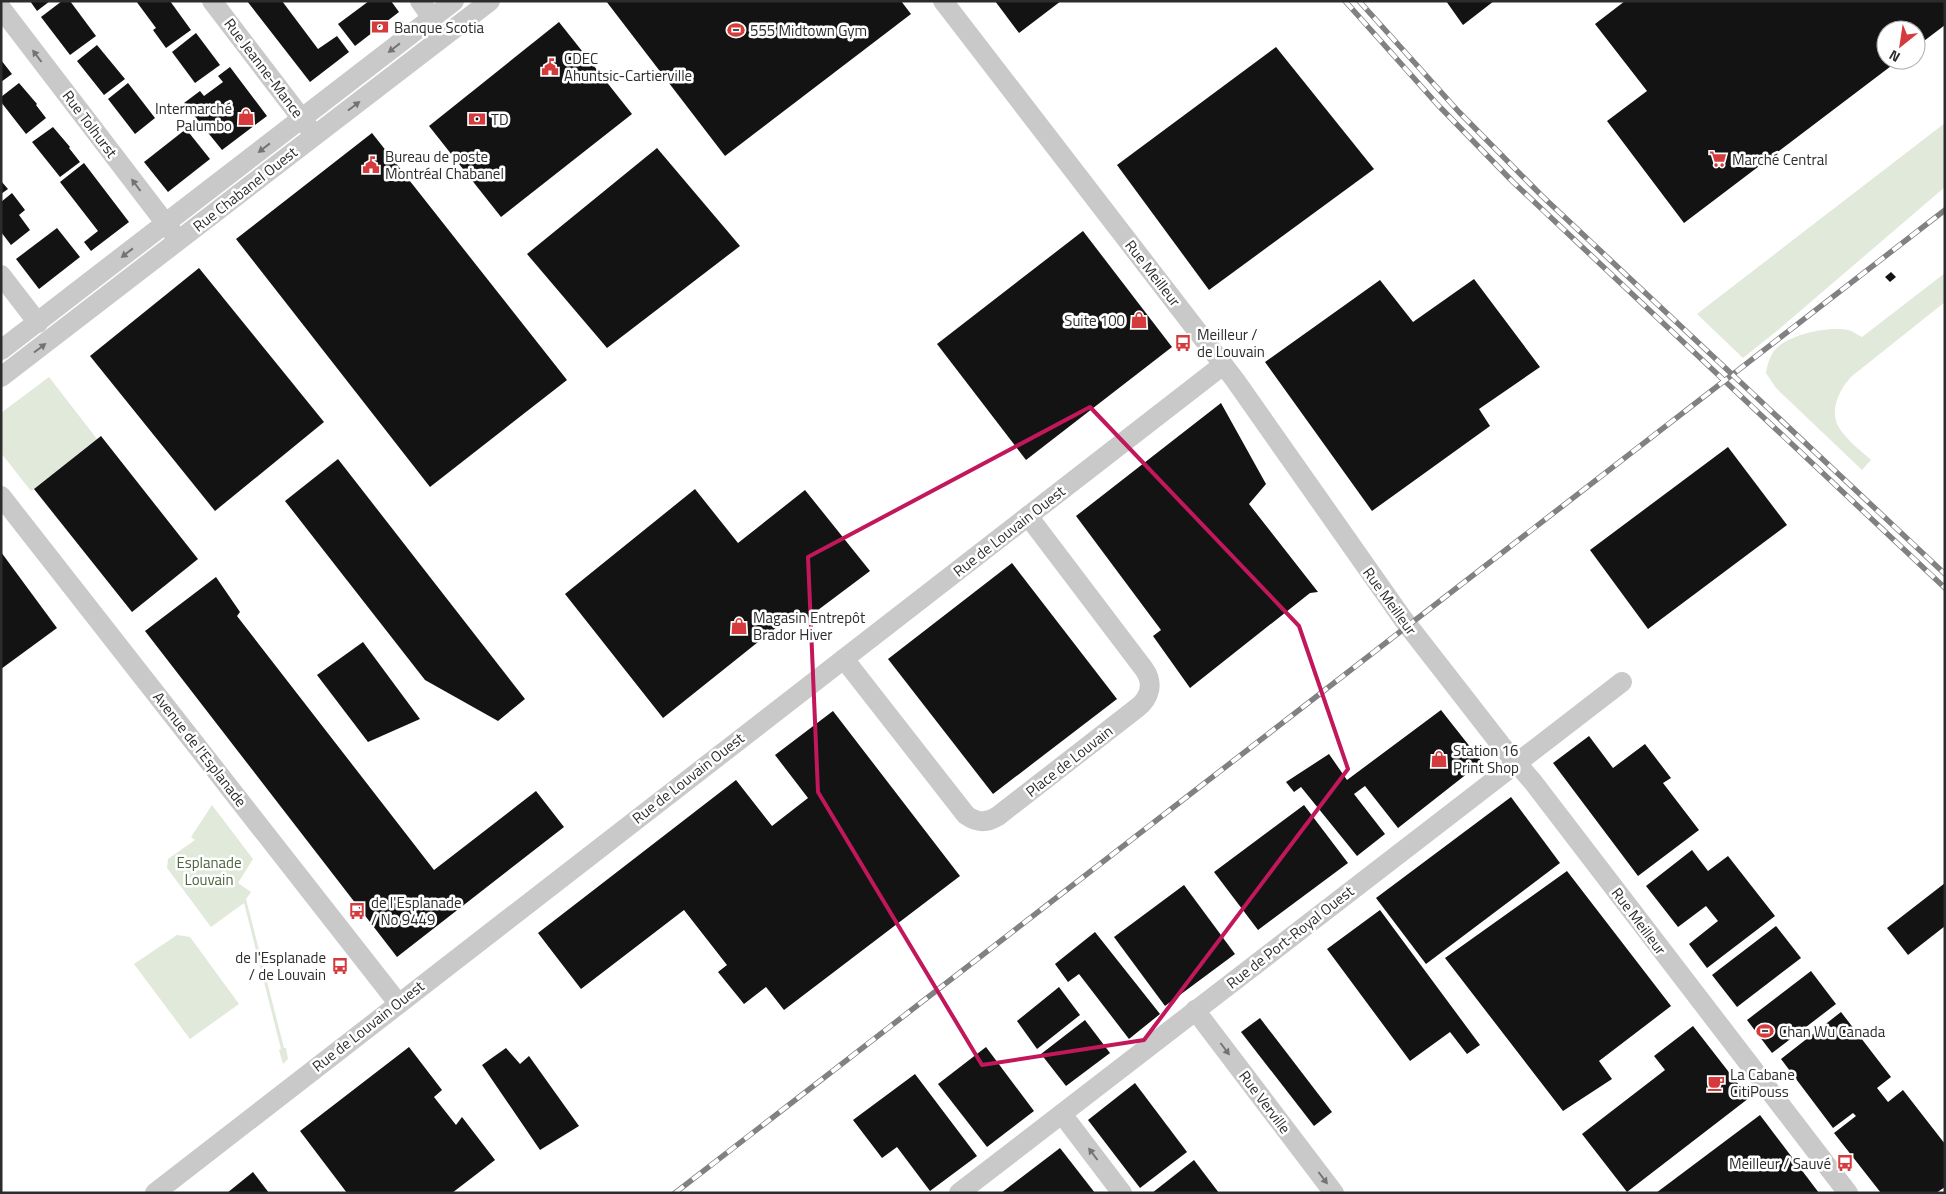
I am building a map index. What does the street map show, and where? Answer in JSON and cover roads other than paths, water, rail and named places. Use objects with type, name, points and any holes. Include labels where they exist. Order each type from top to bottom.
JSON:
[{"type":"street","name":"Rue Jeanne-Mance","points":[[212,1],[315,136]]},
{"type":"street","points":[[420,1],[432,18]]},
{"type":"street","name":"Rue Chabanel Ouest","points":[[1,350],[454,1]]},
{"type":"street","name":"Rue Chabanel Ouest","points":[[1,377],[490,1]]},
{"type":"street","name":"Rue Meilleur","points":[[943,1],[1223,365],[1381,590],[1848,1193]]},
{"type":"street","name":"Rue Tolhurst","points":[[1,8],[179,240]]},
{"type":"street","points":[[1,275],[38,323]]},
{"type":"street","name":"Rue de Louvain Ouest","points":[[155,1193],[398,1002],[1223,365]]},
{"type":"street","name":"Avenue de l'Esplanade","points":[[1,496],[398,1002]]},
{"type":"street","name":"Place de Louvain","points":[[844,658],[965,814],[975,820],[985,822],[998,816],[1137,708],[1146,700],[1150,686],[1149,677],[1144,668],[1028,516]]},
{"type":"street","name":"Rue de Port-Royal Ouest","points":[[959,1193],[1622,682]]},
{"type":"street","name":"Rue Verville","points":[[1195,1010],[1334,1193]]},
{"type":"street","points":[[1062,1114],[1122,1193]]},
{"type":"railway","points":[[1345,1],[1437,104],[1513,182],[1945,588]]},
{"type":"railway","points":[[1359,1],[1459,112],[1542,196],[1945,574]]},
{"type":"railway","points":[[675,1193],[1945,210]]},
{"type":"place","name":"Banque Scotia","points":[[380,27]]},
{"type":"place","name":"555 Midtown Gym","points":[[736,30]]},
{"type":"place","name":"CDEC Ahuntsic-Cartierville","points":[[550,67]]},
{"type":"place","name":"Intermarché Palumbo","points":[[246,117]]},
{"type":"place","name":"TD","points":[[477,119]]},
{"type":"place","name":"Marché Central","points":[[1718,159]]},
{"type":"place","name":"Bureau de poste Montréal Chabanel","points":[[371,165]]},
{"type":"place","name":"Suite 100","points":[[1139,320]]},
{"type":"place","name":"Meilleur / de Louvain","points":[[1183,343]]},
{"type":"place","name":"Magasin Entrepôt Brador Hiver","points":[[739,626]]},
{"type":"place","name":"Station 16 Print Shop","points":[[1439,759]]},
{"type":"place","name":"de l'Esplanade / No 9449","points":[[357,911]]},
{"type":"place","name":"de l'Esplanade / de Louvain","points":[[340,966]]},
{"type":"place","name":"Chan Wu Canada","points":[[1765,1031]]},
{"type":"place","name":"La Cabane CitiPouss","points":[[1716,1083]]},
{"type":"place","name":"Meilleur / Sauvé","points":[[1845,1163]]},
{"type":"park label","name":"Esplanade Louvain","points":[[209,870]]}]
